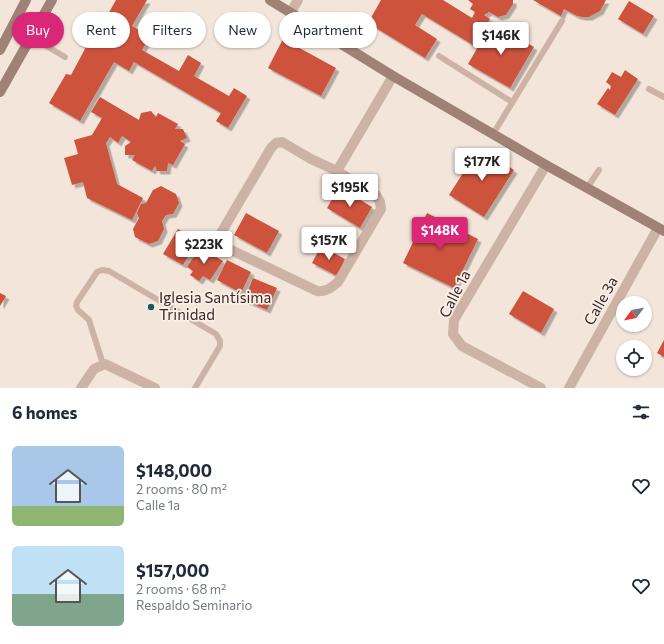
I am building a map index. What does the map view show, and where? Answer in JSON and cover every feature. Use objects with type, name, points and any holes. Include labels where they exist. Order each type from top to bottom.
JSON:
[{"type":"main road","points":[[0,50],[26,0]]},
{"type":"main road","points":[[45,12],[52,0]]},
{"type":"main road","points":[[270,0],[291,12]]},
{"type":"main road","points":[[0,92],[25,48]]},
{"type":"main road","points":[[348,48],[393,76],[661,230]]},
{"type":"street","points":[[291,12],[298,0]]},
{"type":"street","points":[[337,171],[393,76]]},
{"type":"street","points":[[282,142],[311,159],[337,171],[376,195],[380,202],[381,208],[338,282],[330,289],[317,292],[227,248],[222,241],[221,232],[270,148],[276,143],[282,142]]},
{"type":"street","name":"Calle 1a","points":[[541,388],[462,346],[453,334],[454,320],[546,165]]},
{"type":"street","name":"Calle 3a","points":[[569,388],[661,230]]},
{"type":"street","points":[[81,388],[94,369],[103,364],[155,388]]},
{"type":"lane","points":[[493,134],[562,21]]},
{"type":"lane","points":[[50,48],[65,57]]},
{"type":"lane","points":[[438,56],[512,102]]},
{"type":"lane","points":[[649,89],[664,97]]},
{"type":"lane","points":[[588,188],[599,170]]},
{"type":"lane","points":[[103,364],[89,320],[78,310],[76,306],[97,272],[102,270],[109,271],[216,334],[220,341],[220,346],[195,388]]},
{"type":"building","points":[[116,0],[147,0],[140,12],[138,12],[138,16],[132,26],[138,29],[138,48],[143,48],[142,50],[179,71],[188,55],[201,63],[194,76],[229,96],[234,88],[247,96],[228,128],[216,121],[221,113],[134,62],[129,71],[114,62],[80,121],[49,103],[66,74],[71,75],[85,48],[130,48],[130,12],[109,12]]},
{"type":"building","points":[[381,0],[443,0],[472,18],[475,12],[470,9],[473,4],[468,0],[513,0],[513,4],[506,15],[498,17],[489,12],[484,15],[490,19],[473,45],[422,14],[415,25],[437,39],[425,58],[377,29],[377,12],[374,12]]},
{"type":"building","points":[[533,0],[606,0],[600,11],[589,17],[583,17],[577,16],[564,9],[561,16]]},
{"type":"building","points":[[629,1],[654,16],[643,34],[618,19]]},
{"type":"building","points":[[492,23],[534,47],[510,88],[468,64]]},
{"type":"building","points":[[279,47],[279,48],[299,48],[336,68],[321,96],[268,68]]},
{"type":"building","points":[[625,70],[638,79],[615,115],[597,104],[608,88],[610,90],[611,86],[606,82],[612,72],[621,77]]},
{"type":"building","points":[[100,97],[139,120],[141,113],[151,111],[156,117],[158,113],[178,124],[175,129],[183,129],[187,138],[180,141],[185,144],[173,165],[168,163],[167,171],[157,171],[155,166],[152,171],[132,160],[135,155],[125,155],[125,146],[131,142],[122,136],[118,143],[110,137],[106,143],[117,184],[143,198],[132,220],[87,198],[83,182],[72,185],[64,158],[78,154],[74,140],[92,135],[102,118],[91,112]]},
{"type":"building","points":[[479,148],[514,170],[484,217],[449,195]]},
{"type":"building","points":[[161,186],[176,194],[179,203],[173,214],[166,215],[162,221],[164,229],[158,241],[149,244],[135,237],[133,229],[139,218],[137,213],[141,204],[146,203],[153,190]]},
{"type":"building","points":[[339,187],[372,207],[360,228],[327,208]]},
{"type":"building","points":[[246,213],[279,231],[267,253],[234,235]]},
{"type":"building","points":[[427,213],[478,239],[454,288],[403,263]]},
{"type":"building","points":[[178,229],[198,241],[183,265],[163,254]]},
{"type":"building","points":[[321,246],[345,259],[337,276],[312,263]]},
{"type":"building","points":[[200,247],[223,261],[210,280],[203,276],[199,281],[190,275],[193,271],[187,267]]},
{"type":"building","points":[[227,260],[251,272],[241,293],[217,280]]},
{"type":"building","points":[[253,278],[277,288],[267,310],[244,300]]},
{"type":"building","points":[[523,291],[554,309],[541,333],[509,314]]},
{"type":"building","points":[[0,293],[6,296],[0,306]]},
{"type":"building","points":[[664,340],[664,357],[657,353]]},
{"type":"place","name":"Iglesia Santísima Trinidad","points":[[151,307]]}]
